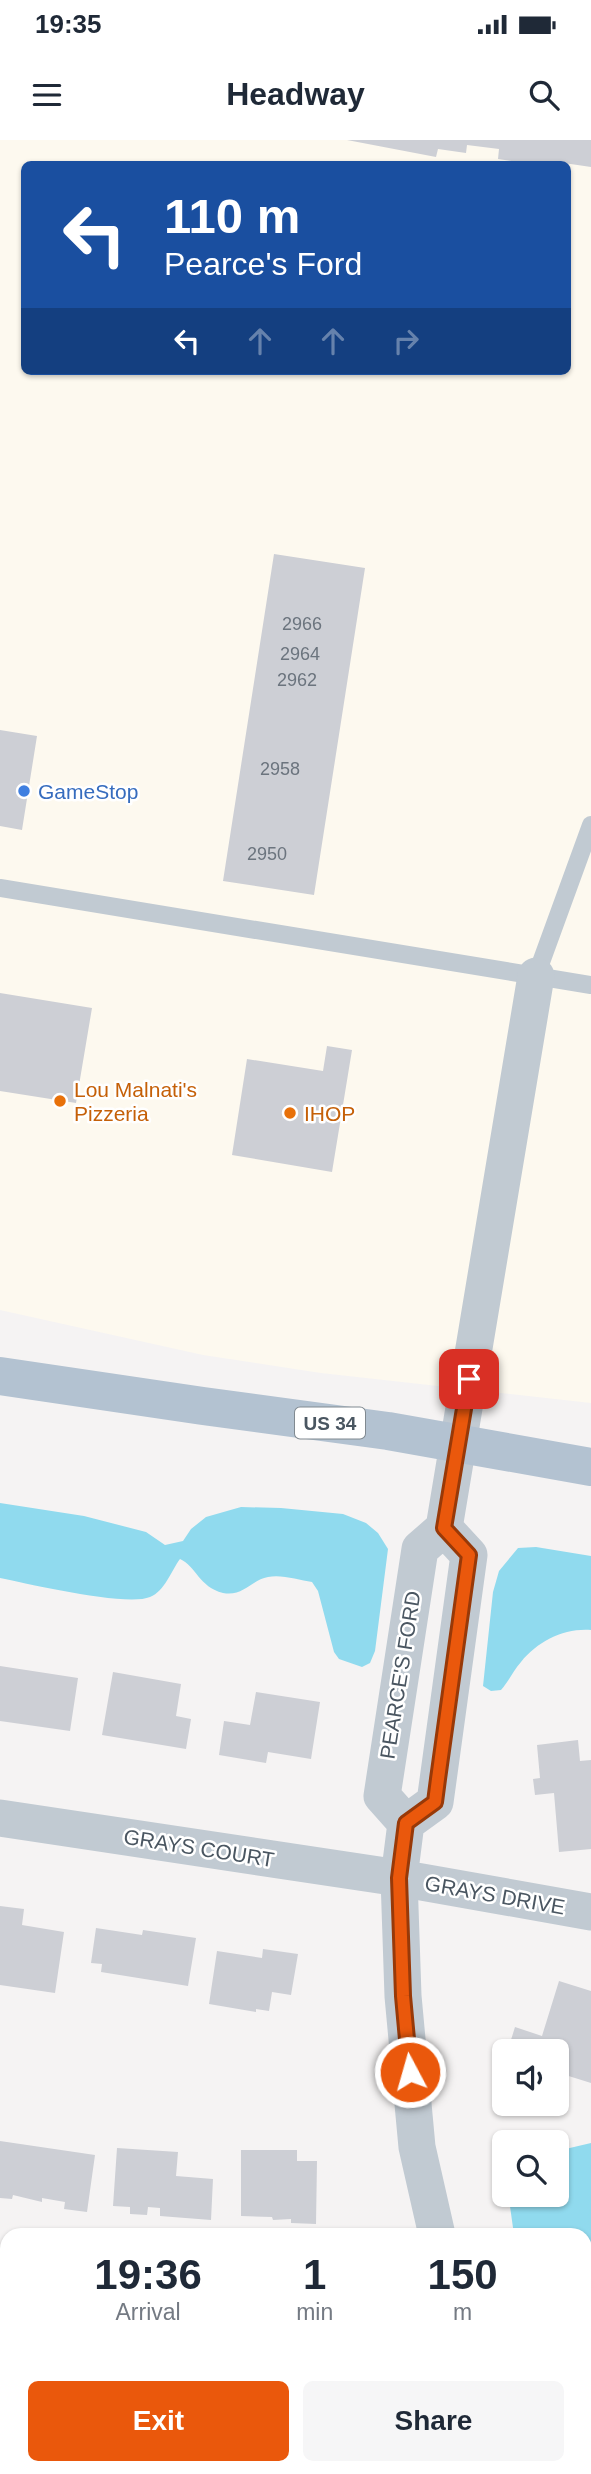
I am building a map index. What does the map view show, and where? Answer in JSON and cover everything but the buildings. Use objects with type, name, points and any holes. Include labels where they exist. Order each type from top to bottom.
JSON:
[{"type":"main road","name":"US 34","points":[[0,1376],[388,1431],[591,1467]]},
{"type":"street","points":[[435,2228],[417,2147],[403,1996],[399,1878],[406,1823],[435,1802],[469,1555],[444,1528],[536,976]]},
{"type":"street","name":"PEARCE'S FORD","points":[[406,1823],[382,1796],[419,1549],[444,1528]]},
{"type":"street","name":"GRAYS COURT","points":[[0,1818],[399,1878]]},
{"type":"street","name":"GRAYS DRIVE","points":[[399,1878],[591,1912]]},
{"type":"lane","points":[[536,976],[591,825]]},
{"type":"lane","points":[[0,888],[591,985]]},
{"type":"shaded area","points":[[0,140],[591,140],[591,1403],[321,1373],[203,1355],[0,1310]]},
{"type":"water","points":[[0,1503],[84,1516],[146,1532],[165,1545],[183,1541],[191,1529],[206,1517],[241,1507],[343,1514],[366,1523],[378,1533],[388,1549],[375,1651],[370,1663],[362,1667],[339,1659],[334,1652],[318,1591],[312,1582],[279,1576],[268,1577],[236,1593],[223,1593],[208,1586],[180,1559],[160,1590],[150,1597],[138,1599],[77,1594],[0,1578]]},
{"type":"water","points":[[536,1547],[591,1556],[591,1630],[571,1631],[552,1637],[535,1648],[521,1662],[501,1690],[491,1691],[483,1686],[493,1592],[499,1571],[518,1548]]},
{"type":"water","points":[[591,2143],[591,2228],[513,2228],[510,2207],[569,2207],[569,2148]]},
{"type":"place","name":"GameStop","points":[[24,791]]},
{"type":"place","name":"Lou Malnati's Pizzeria","points":[[60,1101]]},
{"type":"place","name":"IHOP","points":[[290,1113]]},
{"type":"route","points":[[410,2072],[403,1996],[399,1878],[406,1823],[435,1802],[469,1555],[444,1528],[469,1379]]}]
